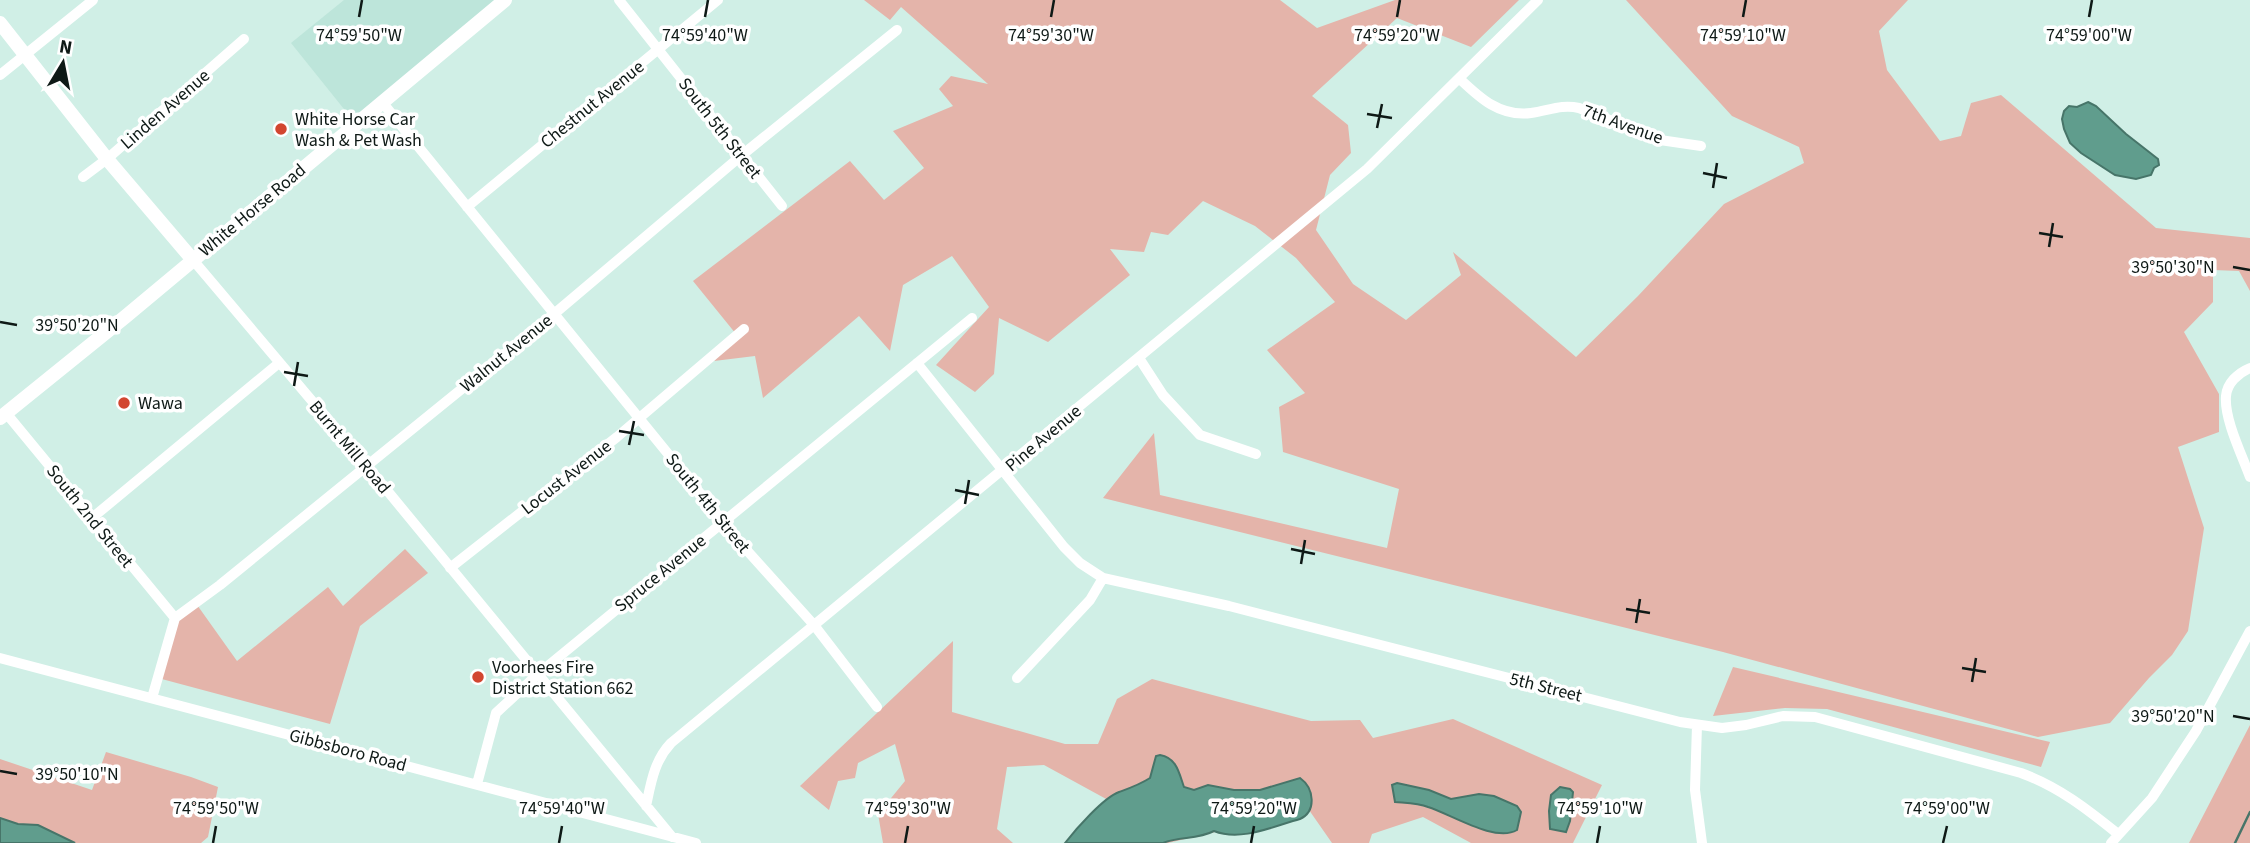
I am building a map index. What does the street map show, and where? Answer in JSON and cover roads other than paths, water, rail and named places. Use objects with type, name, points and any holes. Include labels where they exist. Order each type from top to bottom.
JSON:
[{"type":"main road","name":"White Horse Road","points":[[3,416],[505,0]]},
{"type":"main road","name":"Burnt Mill Road","points":[[0,23],[107,159],[193,260]]},
{"type":"street","points":[[0,75],[93,0]]},
{"type":"street","points":[[619,0],[659,50]]},
{"type":"street","name":"Chestnut Avenue","points":[[467,207],[718,0]]},
{"type":"street","points":[[1460,79],[1538,0]]},
{"type":"street","name":"Walnut Avenue","points":[[174,618],[220,585],[368,466],[742,155],[897,30]]},
{"type":"street","name":"Linden Avenue","points":[[83,177],[244,39]]},
{"type":"street","name":"South 5th Street","points":[[659,50],[782,206]]},
{"type":"street","name":"7th Avenue","points":[[1460,79],[1484,102],[1495,108],[1513,113],[1530,113],[1565,105],[1660,140],[1701,146]]},
{"type":"street","name":"Pine Avenue","points":[[646,806],[654,772],[663,752],[671,743],[1367,169],[1460,79]]},
{"type":"street","name":"South 4th Street","points":[[382,102],[723,522],[814,625],[877,707]]},
{"type":"street","name":"Burnt Mill Road","points":[[193,260],[368,466],[672,837]]},
{"type":"street","name":"Spruce Avenue","points":[[477,785],[496,713],[538,674],[972,318]]},
{"type":"street","name":"Locust Avenue","points":[[450,568],[639,418],[744,329]]},
{"type":"street","points":[[1139,358],[1163,394],[1200,435],[1256,454]]},
{"type":"street","points":[[92,518],[279,363]]},
{"type":"street","points":[[917,363],[1003,471]]},
{"type":"street","points":[[2250,368],[2232,380],[2226,397],[2234,434],[2250,477]]},
{"type":"street","name":"South 2nd Street","points":[[3,416],[174,618]]},
{"type":"street","name":"5th Street","points":[[1003,471],[1064,547],[1080,563],[1103,578],[1229,606],[1697,725],[1722,728],[1783,716],[1815,717],[2043,781],[2084,806],[2115,838]]},
{"type":"street","points":[[1017,678],[1090,600],[1103,578]]},
{"type":"street","points":[[152,698],[174,618]]},
{"type":"street","points":[[2115,838],[2152,798],[2196,732],[2250,631]]},
{"type":"street","name":"Gibbsboro Road","points":[[0,658],[696,843]]},
{"type":"street","points":[[1697,725],[1695,790],[1702,843]]},
{"type":"waterway","points":[[2235,843],[2250,812]]},
{"type":"place","name":"White Horse Car Wash & Pet Wash","points":[[281,129]]},
{"type":"place","name":"Wawa","points":[[124,403]]},
{"type":"place","name":"Voorhees Fire District Station 662","points":[[478,677]]}]
